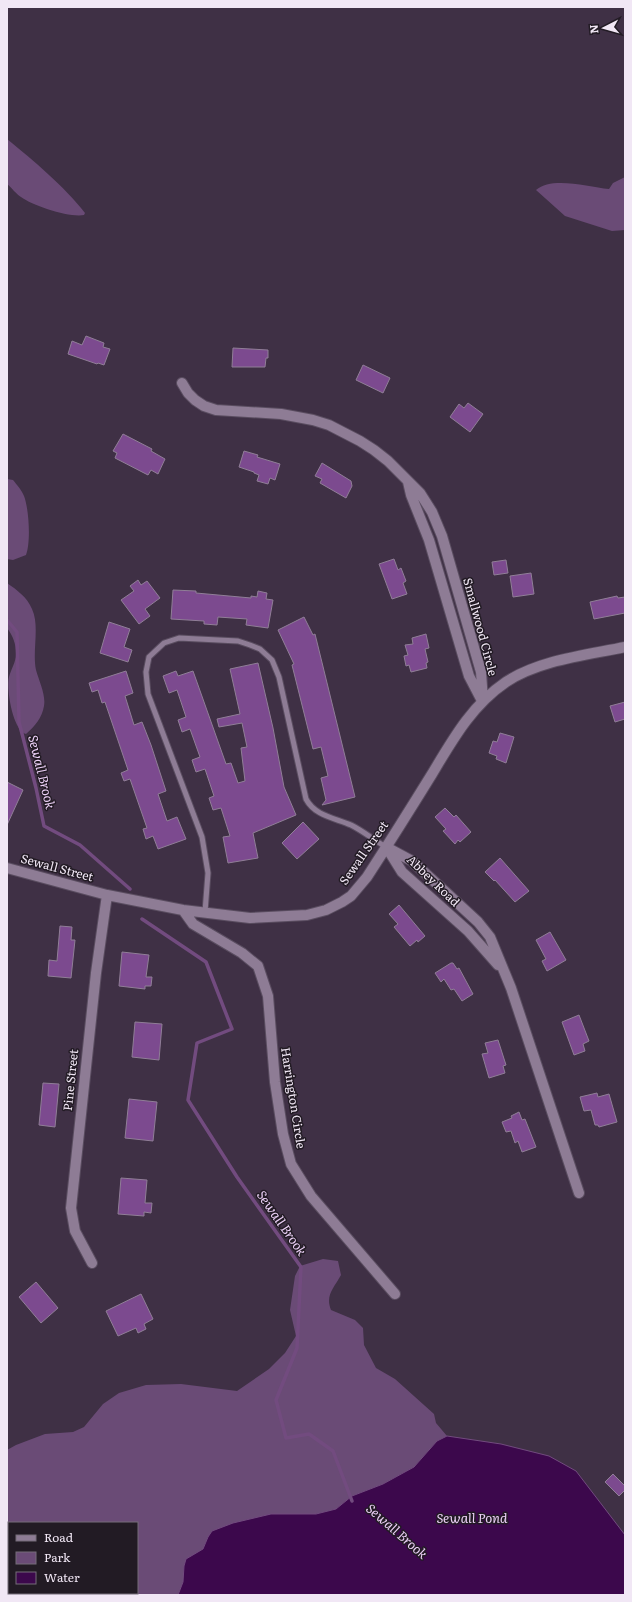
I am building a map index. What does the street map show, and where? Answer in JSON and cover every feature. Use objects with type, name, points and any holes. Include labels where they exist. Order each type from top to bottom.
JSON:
[{"type":"street","name":"Smallwood Circle","points":[[182,383],[188,393],[195,400],[204,406],[216,410],[297,416],[329,425],[374,450],[388,461],[420,493],[427,502],[442,536],[481,672],[483,702]]},
{"type":"street","name":"Smallwood Circle","points":[[408,482],[411,495],[429,540],[469,676],[483,702]]},
{"type":"street","name":"Sewall Street","points":[[7,868],[107,895],[183,910],[251,918],[307,915],[326,910],[351,896],[366,877],[448,746],[468,717],[483,702],[506,682],[523,673],[553,662],[583,654],[625,647]]},
{"type":"street","name":"Abbey Road","points":[[386,847],[412,861],[478,922],[490,937],[510,988],[579,1193]]},
{"type":"street","name":"Abbey Road","points":[[386,847],[402,872],[468,931],[503,971]]},
{"type":"street","name":"Pine Street","points":[[92,1263],[75,1231],[71,1208],[96,973],[107,895]]},
{"type":"street","name":"Harrington Circle","points":[[183,910],[193,924],[242,953],[258,966],[268,996],[275,1082],[291,1164],[311,1196],[395,1294]]},
{"type":"lane","points":[[429,540],[442,536]]},
{"type":"lane","points":[[205,912],[208,873],[202,837],[148,694],[146,672],[149,657],[164,643],[179,638],[238,641],[260,649],[272,660],[279,677],[304,791],[309,804],[317,812],[352,825],[386,847]]},
{"type":"lane","points":[[426,893],[435,882]]},
{"type":"lane","points":[[468,931],[478,922]]},
{"type":"green space","points":[[7,139],[58,184],[77,203],[85,213],[84,215],[70,215],[61,213],[34,204],[19,196],[7,184]]},
{"type":"green space","points":[[625,177],[625,230],[612,231],[565,216],[536,190],[543,186],[561,183],[609,189],[613,183]]},
{"type":"green space","points":[[7,479],[13,480],[22,491],[26,502],[28,517],[29,534],[26,555],[13,560],[7,559]]},
{"type":"green space","points":[[7,583],[25,597],[32,609],[35,623],[35,663],[43,693],[44,706],[38,722],[26,734],[17,726],[10,700],[8,683],[16,654],[14,640],[7,628]]},
{"type":"green space","points":[[323,1259],[338,1261],[341,1275],[330,1296],[329,1305],[331,1310],[355,1320],[363,1328],[364,1345],[376,1368],[395,1379],[434,1414],[436,1423],[447,1436],[437,1441],[414,1467],[383,1484],[352,1496],[336,1509],[316,1514],[271,1514],[208,1537],[203,1549],[186,1560],[183,1582],[178,1595],[7,1595],[7,1450],[45,1434],[73,1432],[84,1427],[103,1404],[119,1393],[146,1385],[181,1384],[237,1391],[269,1369],[285,1353],[296,1336],[290,1310],[295,1276],[300,1266]]},
{"type":"water","name":"Sewall Pond","points":[[447,1436],[501,1444],[549,1456],[576,1471],[625,1535],[625,1595],[178,1595],[183,1582],[186,1559],[203,1549],[212,1531],[233,1523],[271,1514],[316,1514],[336,1509],[352,1496],[383,1484],[414,1467],[437,1441]]},
{"type":"building","points":[[86,336],[104,343],[103,347],[110,349],[104,365],[68,354],[72,341],[82,345]]},
{"type":"building","points":[[233,348],[268,350],[268,358],[266,358],[265,367],[232,367]]},
{"type":"building","points":[[363,365],[390,378],[383,393],[356,380]]},
{"type":"building","points":[[468,403],[483,414],[470,432],[450,417],[459,404],[464,408]]},
{"type":"building","points":[[123,434],[152,449],[151,451],[165,459],[158,474],[151,470],[148,475],[115,458],[117,453],[113,451]]},
{"type":"building","points":[[244,451],[258,455],[257,457],[280,464],[275,480],[270,478],[268,484],[257,481],[259,475],[239,467]]},
{"type":"building","points":[[322,463],[351,481],[352,486],[346,498],[320,483],[322,479],[315,476]]},
{"type":"building","points":[[394,559],[398,570],[401,568],[406,581],[403,583],[407,594],[392,599],[379,564]]},
{"type":"building","points":[[506,560],[508,573],[494,575],[492,562]]},
{"type":"building","points":[[531,573],[534,594],[513,597],[510,576]]},
{"type":"building","points":[[138,580],[141,585],[147,581],[160,598],[145,609],[150,616],[139,624],[121,600],[134,591],[130,586]]},
{"type":"building","points":[[173,590],[196,591],[196,593],[251,598],[251,596],[257,597],[258,591],[267,593],[266,599],[273,600],[268,628],[246,625],[247,619],[218,617],[217,625],[204,624],[204,621],[171,619]]},
{"type":"building","points":[[617,596],[618,598],[625,597],[625,613],[594,619],[590,602]]},
{"type":"building","points":[[304,617],[313,635],[315,634],[355,797],[322,805],[326,800],[321,778],[328,776],[321,747],[313,749],[292,665],[294,664],[278,630]]},
{"type":"building","points":[[109,622],[130,629],[124,647],[132,650],[128,662],[100,653]]},
{"type":"building","points":[[426,634],[429,648],[425,649],[428,662],[426,663],[427,668],[411,672],[409,665],[406,666],[404,656],[408,655],[405,645],[413,644],[412,638]]},
{"type":"building","points":[[258,663],[273,728],[284,787],[296,815],[253,833],[258,858],[228,863],[223,837],[230,836],[221,808],[213,810],[209,798],[214,796],[205,769],[196,772],[192,760],[200,757],[190,729],[182,732],[178,720],[186,717],[177,690],[169,693],[163,676],[176,671],[178,676],[193,671],[226,764],[231,763],[238,783],[245,781],[241,748],[247,747],[242,723],[219,727],[217,719],[240,714],[230,669]]},
{"type":"building","points":[[126,671],[133,693],[125,696],[134,725],[142,722],[151,745],[166,791],[158,794],[167,821],[177,817],[186,839],[158,849],[153,836],[146,839],[143,829],[147,828],[130,779],[124,781],[121,773],[128,770],[105,702],[102,703],[98,690],[92,692],[89,683]]},
{"type":"building","points":[[625,702],[625,719],[615,722],[610,706]]},
{"type":"building","points":[[500,733],[514,737],[506,763],[496,759],[497,756],[489,753],[493,741],[497,742]]},
{"type":"building","points":[[7,782],[23,790],[7,825]]},
{"type":"building","points":[[445,808],[454,817],[456,815],[471,832],[460,842],[458,840],[455,844],[443,831],[446,829],[435,817]]},
{"type":"building","points":[[303,822],[319,839],[297,859],[282,843]]},
{"type":"building","points":[[500,858],[529,891],[515,902],[495,880],[494,881],[485,872]]},
{"type":"building","points":[[399,905],[425,936],[410,946],[394,927],[398,924],[389,914]]},
{"type":"building","points":[[60,926],[72,927],[71,940],[75,940],[71,978],[48,976],[49,960],[57,961]]},
{"type":"building","points":[[550,932],[566,960],[547,971],[542,961],[546,959],[536,940]]},
{"type":"building","points":[[122,952],[149,955],[146,977],[152,977],[151,986],[145,986],[145,989],[119,986]]},
{"type":"building","points":[[453,963],[457,969],[459,968],[473,994],[462,1001],[454,989],[451,990],[444,979],[441,982],[435,973]]},
{"type":"building","points":[[579,1015],[589,1041],[583,1044],[585,1051],[574,1055],[562,1022]]},
{"type":"building","points":[[135,1022],[162,1024],[159,1060],[132,1057]]},
{"type":"building","points":[[498,1040],[506,1065],[503,1066],[505,1073],[489,1078],[482,1054],[488,1053],[485,1043]]},
{"type":"building","points":[[43,1083],[59,1084],[55,1127],[39,1125]]},
{"type":"building","points":[[597,1093],[598,1097],[609,1094],[617,1122],[599,1127],[598,1125],[595,1125],[591,1110],[584,1111],[580,1097]]},
{"type":"building","points":[[129,1099],[157,1102],[153,1141],[125,1138]]},
{"type":"building","points":[[519,1112],[522,1120],[525,1119],[536,1147],[522,1152],[518,1141],[515,1143],[511,1131],[506,1132],[502,1122],[512,1118],[511,1116]]},
{"type":"building","points":[[121,1178],[147,1180],[145,1203],[152,1203],[151,1213],[144,1212],[144,1216],[118,1214]]},
{"type":"building","points":[[36,1282],[58,1308],[41,1323],[19,1297]]},
{"type":"building","points":[[141,1294],[153,1319],[144,1324],[146,1329],[138,1333],[136,1328],[118,1336],[106,1311]]},
{"type":"building","points":[[613,1474],[625,1486],[625,1490],[619,1496],[605,1482]]},
{"type":"waterway","name":"Sewall Brook","points":[[7,620],[17,632],[19,722],[44,826],[80,845],[130,889]]},
{"type":"waterway","name":"Sewall Brook","points":[[142,919],[206,962],[232,1029],[197,1043],[188,1100],[237,1177],[301,1267],[297,1348],[276,1400],[286,1438],[309,1434],[333,1451],[352,1501]]}]
